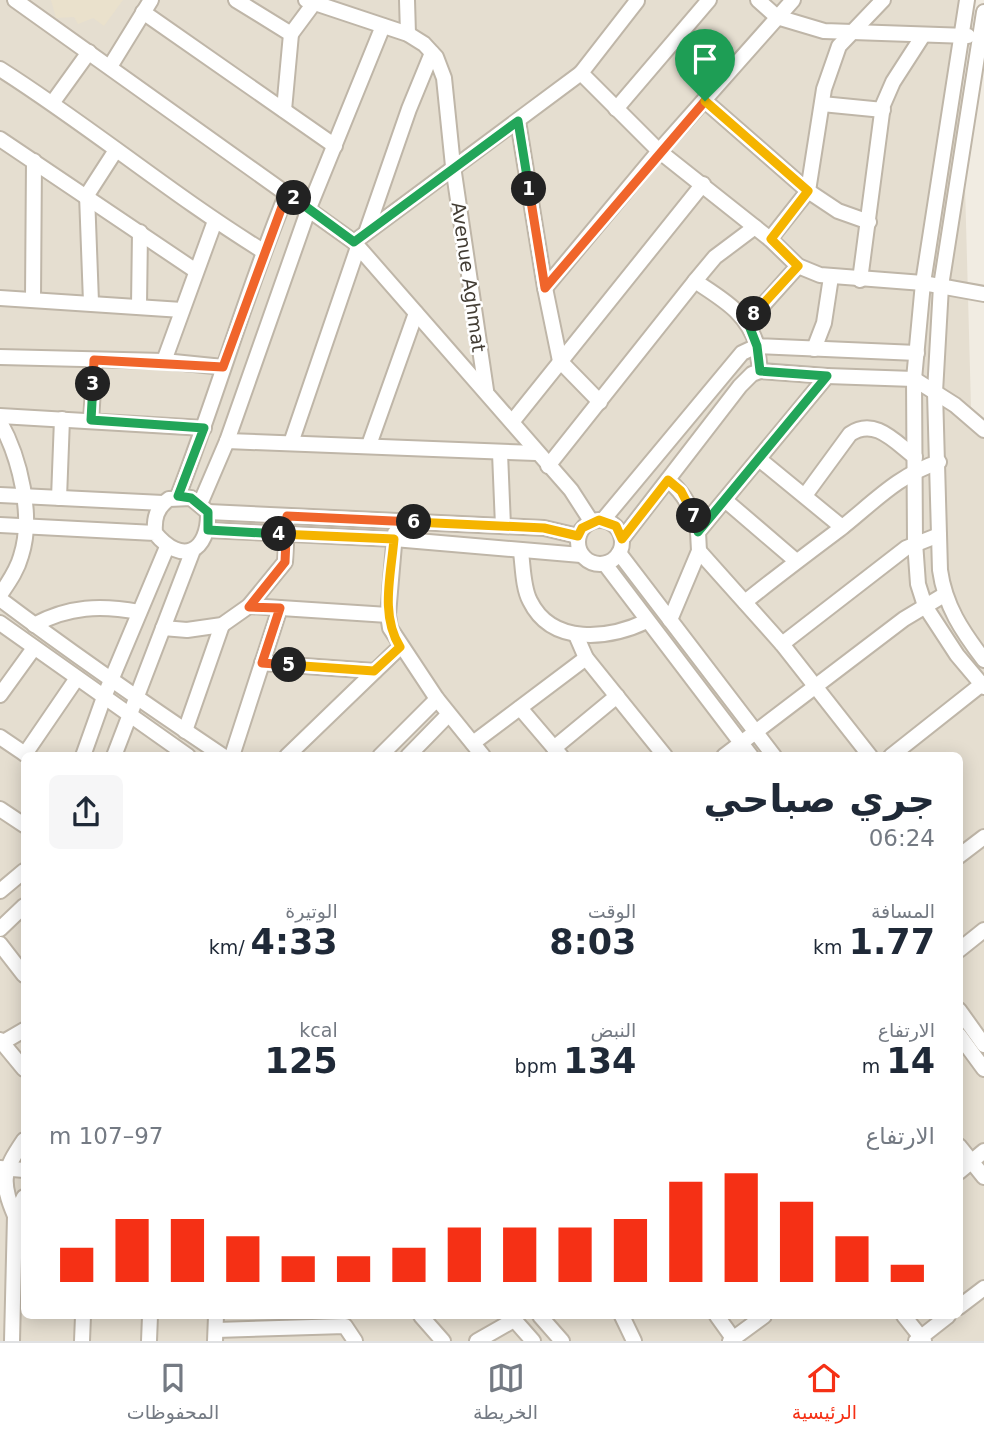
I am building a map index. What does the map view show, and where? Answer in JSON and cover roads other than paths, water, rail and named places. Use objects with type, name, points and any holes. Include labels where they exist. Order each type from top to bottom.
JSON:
[{"type":"street","points":[[15,0],[111,65],[356,245],[597,521],[616,526],[621,546],[670,620],[771,752]]},
{"type":"street","points":[[236,0],[290,34]]},
{"type":"street","points":[[407,0],[408,34]]},
{"type":"street","points":[[616,109],[709,0]]},
{"type":"street","points":[[758,0],[778,17],[816,29],[922,37],[982,37]]},
{"type":"street","points":[[545,288],[659,151],[793,0]]},
{"type":"street","points":[[771,239],[808,191],[822,104],[839,46],[883,0]]},
{"type":"street","points":[[896,752],[983,685],[957,655],[925,606],[918,584],[915,542],[915,379],[923,283],[967,0]]},
{"type":"street","points":[[284,110],[290,34],[310,1],[408,34],[432,53],[409,109],[367,232]]},
{"type":"street","points":[[291,443],[356,245],[367,232],[453,166],[581,73],[636,1]]},
{"type":"street","points":[[111,65],[147,6],[335,146]]},
{"type":"street","points":[[984,12],[941,286],[935,392],[939,535],[944,595],[962,631],[984,660]]},
{"type":"street","points":[[115,752],[193,551],[208,530],[204,508],[309,208],[383,26]]},
{"type":"street","points":[[859,280],[884,110],[893,82],[922,37]]},
{"type":"street","points":[[53,102],[89,52]]},
{"type":"street","name":"Avenue Aghmat","points":[[432,53],[444,78],[453,166],[486,391]]},
{"type":"street","points":[[0,69],[53,102],[215,222],[263,251]]},
{"type":"street","points":[[581,73],[659,151],[771,239],[798,266],[831,276],[923,283],[984,294]]},
{"type":"street","points":[[705,101],[808,191],[838,211],[869,222]]},
{"type":"street","points":[[822,104],[884,110]]},
{"type":"street","points":[[518,121],[545,288],[560,361],[600,402]]},
{"type":"street","points":[[0,139],[87,195],[196,271]]},
{"type":"street","points":[[91,302],[87,195],[116,149]]},
{"type":"street","points":[[33,298],[34,161]]},
{"type":"street","points":[[512,422],[703,184]]},
{"type":"street","points":[[178,496],[204,428],[263,251],[287,193]]},
{"type":"street","points":[[164,361],[215,222]]},
{"type":"street","points":[[548,466],[715,257],[755,227]]},
{"type":"street","points":[[139,306],[140,232]]},
{"type":"street","points":[[748,323],[798,266]]},
{"type":"street","points":[[814,349],[824,323],[831,276]]},
{"type":"street","points":[[695,281],[732,305],[748,323],[757,346],[760,371]]},
{"type":"street","points":[[0,298],[33,298],[182,310]]},
{"type":"street","points":[[369,445],[416,313]]},
{"type":"street","points":[[578,536],[597,521],[737,357],[757,346],[917,353]]},
{"type":"street","points":[[0,356],[164,361],[223,367]]},
{"type":"street","points":[[91,420],[94,360]]},
{"type":"street","points":[[605,564],[747,378],[760,371],[915,379],[984,430]]},
{"type":"street","points":[[698,532],[827,376]]},
{"type":"street","points":[[0,416],[204,428]]},
{"type":"street","points":[[58,498],[62,419]]},
{"type":"street","points":[[0,422],[17,464],[25,526],[21,559],[0,597],[110,681],[136,695],[217,752]]},
{"type":"street","points":[[806,494],[850,434],[859,428],[867,426],[878,429],[915,464]]},
{"type":"street","points":[[228,441],[536,453]]},
{"type":"street","points":[[500,453],[503,526]]},
{"type":"street","points":[[759,459],[806,494],[842,527]]},
{"type":"street","points":[[745,602],[842,527],[915,464],[939,462]]},
{"type":"street","points":[[668,480],[687,500],[698,532],[699,551],[670,620]]},
{"type":"street","points":[[0,495],[163,503],[178,496],[191,498],[204,508],[287,516],[544,528],[578,536]]},
{"type":"street","points":[[725,500],[795,561]]},
{"type":"street","points":[[163,503],[154,521],[155,533],[167,547],[180,552],[193,551]]},
{"type":"street","points":[[163,628],[187,630],[222,625],[249,607],[285,562],[287,516]]},
{"type":"street","points":[[396,521],[388,615],[390,628],[400,647],[437,699],[480,752]]},
{"type":"street","points":[[0,525],[155,533]]},
{"type":"street","points":[[208,530],[394,539],[521,552],[581,555],[593,563],[605,564],[748,752]]},
{"type":"street","points":[[782,644],[915,542],[939,535]]},
{"type":"street","points":[[578,536],[581,555]]},
{"type":"street","points":[[84,752],[110,681],[167,547]]},
{"type":"street","points":[[699,551],[782,644],[867,752]]},
{"type":"street","points":[[521,552],[529,600],[542,619],[555,628],[576,635],[625,631],[647,621]]},
{"type":"street","points":[[729,752],[814,687],[944,595]]},
{"type":"street","points":[[34,625],[72,609],[114,607],[139,612]]},
{"type":"street","points":[[249,607],[388,615]]},
{"type":"street","points":[[233,752],[280,608]]},
{"type":"street","points":[[0,623],[129,715],[171,750]]},
{"type":"street","points":[[185,731],[222,625]]},
{"type":"street","points":[[576,635],[586,658],[662,752]]},
{"type":"street","points":[[291,752],[400,647]]},
{"type":"street","points":[[0,695],[34,648]]},
{"type":"street","points":[[473,743],[586,658]]},
{"type":"street","points":[[262,663],[374,671]]},
{"type":"street","points":[[29,752],[77,678]]},
{"type":"street","points":[[520,708],[557,752],[617,696]]},
{"type":"street","points":[[384,752],[437,699]]},
{"type":"street","points":[[412,752],[449,715]]},
{"type":"street","points":[[0,737],[22,752]]},
{"type":"street","points":[[0,809],[21,823]]},
{"type":"street","points":[[963,853],[984,837]]},
{"type":"street","points":[[0,891],[21,874]]},
{"type":"street","points":[[0,929],[21,909]]},
{"type":"street","points":[[963,947],[984,930]]},
{"type":"street","points":[[0,944],[21,970]]},
{"type":"street","points":[[963,1016],[984,1045]]},
{"type":"street","points":[[21,1032],[1,1042],[21,1065]]},
{"type":"street","points":[[963,1040],[984,1069]]},
{"type":"street","points":[[15,1216],[2,1194],[2,1168],[21,1144]]},
{"type":"street","points":[[963,1151],[984,1177]]},
{"type":"street","points":[[963,1169],[984,1151]]},
{"type":"street","points":[[2,1168],[21,1170]]},
{"type":"street","points":[[2,1194],[21,1196]]},
{"type":"street","points":[[12,1341],[15,1216],[21,1203]]},
{"type":"street","points":[[963,1304],[984,1288]]},
{"type":"street","points":[[82,1341],[83,1319]]},
{"type":"street","points":[[149,1341],[150,1319]]},
{"type":"street","points":[[424,1319],[443,1341]]},
{"type":"street","points":[[477,1341],[510,1319]]},
{"type":"street","points":[[513,1319],[533,1341]]},
{"type":"street","points":[[543,1319],[562,1341]]},
{"type":"street","points":[[623,1319],[634,1341]]},
{"type":"street","points":[[719,1319],[733,1340],[760,1319]]},
{"type":"street","points":[[906,1319],[920,1340],[944,1319]]},
{"type":"street","points":[[216,1329],[345,1321]]},
{"type":"street","points":[[344,1341],[345,1321]]},
{"type":"street","points":[[345,1321],[355,1341]]}]
